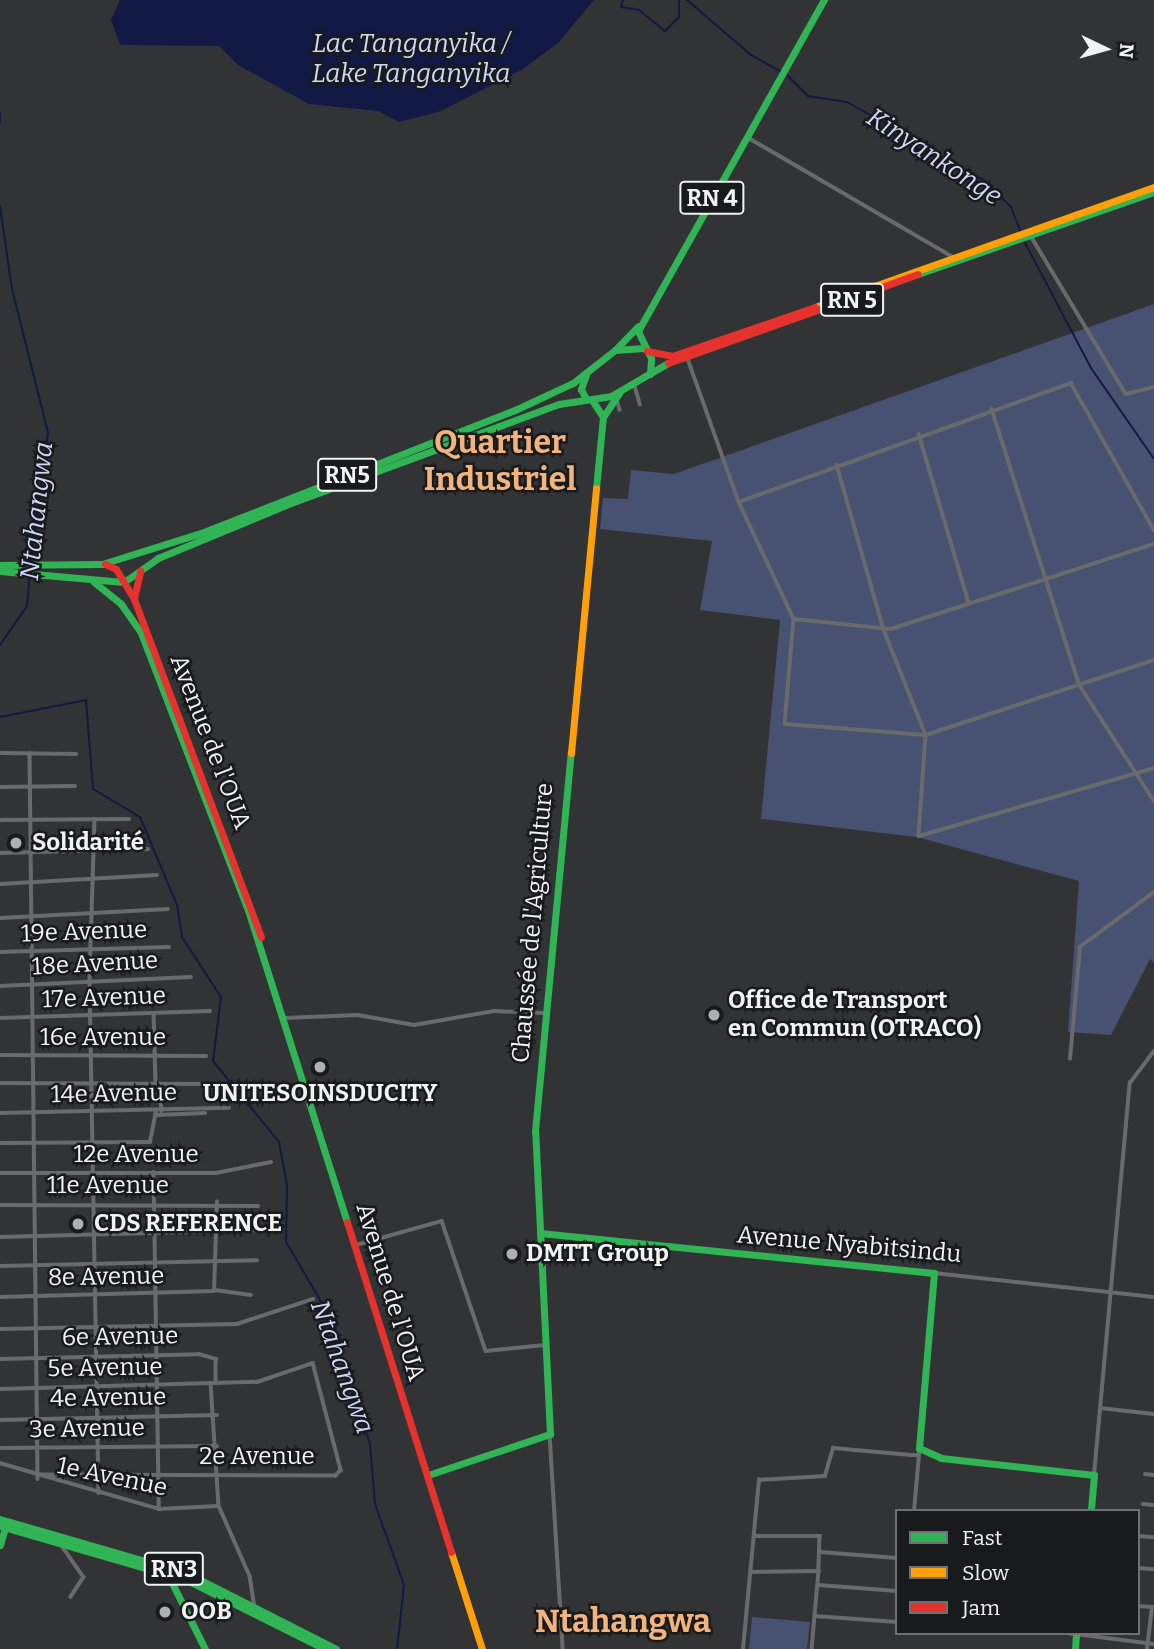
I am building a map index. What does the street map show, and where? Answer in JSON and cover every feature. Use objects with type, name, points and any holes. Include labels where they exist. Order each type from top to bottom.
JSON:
[{"type":"main road","name":"RN 4","points":[[615,350],[643,321],[824,0]]},
{"type":"main road","name":"RN 5","points":[[684,355],[1154,190]]},
{"type":"main road","points":[[643,321],[638,336],[645,350],[649,376]]},
{"type":"main road","points":[[615,350],[645,350],[684,355]]},
{"type":"main road","name":"RN5","points":[[38,568],[90,579],[124,582],[140,569],[223,529],[432,442],[587,373],[615,350]]},
{"type":"main road","name":"RN5","points":[[0,565],[38,568],[98,564],[223,529],[588,399],[618,396],[684,355]]},
{"type":"main road","points":[[587,373],[581,385],[588,399],[603,417],[618,396]]},
{"type":"main road","name":"Chaussée de l'Agriculture","points":[[550,1434],[535,1131],[544,1013],[603,417]]},
{"type":"main road","points":[[432,442],[436,452]]},
{"type":"main road","points":[[90,579],[98,564]]},
{"type":"main road","name":"Avenue de l'OUA","points":[[98,564],[116,569],[134,599],[251,908],[482,1649]]},
{"type":"main road","name":"RN5","points":[[0,571],[20,568]]},
{"type":"main road","points":[[134,599],[140,569]]},
{"type":"main road","name":"Avenue de l'OUA","points":[[90,579],[121,604],[141,633],[251,908]]},
{"type":"main road","name":"Avenue Nyabitsindu","points":[[540,1233],[934,1273]]},
{"type":"main road","points":[[934,1273],[919,1452],[941,1458],[1094,1475],[1091,1509]]},
{"type":"main road","points":[[428,1475],[550,1434]]},
{"type":"main road","points":[[0,1545],[3,1523]]},
{"type":"main road","name":"RN3","points":[[3,1523],[62,1544],[167,1573],[256,1606],[325,1649]]},
{"type":"main road","name":"RN3","points":[[3,1523],[162,1565],[256,1606],[336,1649]]},
{"type":"main road","points":[[162,1565],[205,1649]]},
{"type":"street","points":[[747,136],[955,260]]},
{"type":"street","points":[[1024,236],[1126,394],[1154,387]]},
{"type":"street","points":[[684,355],[739,502],[794,619],[785,724],[926,735],[1154,660]]},
{"type":"street","points":[[739,502],[919,434],[1072,383],[1154,530]]},
{"type":"street","points":[[635,386],[640,404]]},
{"type":"street","points":[[618,396],[620,410]]},
{"type":"street","points":[[992,409],[1043,580],[1079,684],[1136,777],[1154,801]]},
{"type":"street","points":[[919,434],[969,604]]},
{"type":"street","points":[[837,465],[884,630],[926,735],[919,836],[1136,777],[1154,768]]},
{"type":"street","points":[[794,619],[884,630],[1154,544]]},
{"type":"street","points":[[0,753],[76,754]]},
{"type":"street","points":[[30,753],[30,1083],[38,1477]]},
{"type":"street","points":[[0,787],[75,786]]},
{"type":"street","points":[[95,819],[91,851],[90,982],[99,1493]]},
{"type":"street","points":[[0,820],[129,819]]},
{"type":"street","points":[[0,853],[148,849]]},
{"type":"street","points":[[0,884],[157,875]]},
{"type":"street","points":[[1070,1059],[1080,947],[1154,892]]},
{"type":"street","points":[[0,918],[168,909]]},
{"type":"street","name":"19e Avenue","points":[[0,952],[169,947]]},
{"type":"street","name":"18e Avenue","points":[[0,986],[191,978]]},
{"type":"street","name":"17e Avenue","points":[[0,1018],[210,1011]]},
{"type":"street","points":[[284,1018],[358,1014],[414,1025],[494,1011],[544,1013]]},
{"type":"street","points":[[154,1013],[162,1111]]},
{"type":"street","points":[[1094,1475],[1131,1079],[1154,1051]]},
{"type":"street","name":"16e Avenue","points":[[0,1055],[206,1056]]},
{"type":"street","points":[[0,1083],[211,1084]]},
{"type":"street","name":"14e Avenue","points":[[0,1113],[156,1113],[229,1108]]},
{"type":"street","points":[[0,1143],[150,1142],[156,1113],[205,1113]]},
{"type":"street","name":"12e Avenue","points":[[0,1173],[216,1173],[271,1162]]},
{"type":"street","points":[[154,1172],[159,1509]]},
{"type":"street","points":[[213,1291],[217,1202]]},
{"type":"street","name":"11e Avenue","points":[[0,1205],[217,1202],[258,1206]]},
{"type":"street","points":[[356,1245],[442,1221],[486,1351],[545,1345]]},
{"type":"street","points":[[0,1237],[265,1230]]},
{"type":"street","points":[[0,1266],[257,1260]]},
{"type":"street","name":"Avenue Nyabitsindu","points":[[934,1273],[1154,1297]]},
{"type":"street","name":"8e Avenue","points":[[0,1297],[213,1291],[251,1295]]},
{"type":"street","points":[[0,1329],[237,1324],[313,1299]]},
{"type":"street","name":"6e Avenue","points":[[0,1359],[157,1354],[215,1358],[214,1383]]},
{"type":"street","name":"2e Avenue","points":[[38,1477],[336,1475],[341,1470],[315,1365],[257,1382],[214,1383]]},
{"type":"street","points":[[214,1383],[218,1415],[219,1506],[256,1606]]},
{"type":"street","name":"5e Avenue","points":[[0,1389],[214,1383]]},
{"type":"street","points":[[1100,1408],[1154,1414]]},
{"type":"street","name":"4e Avenue","points":[[0,1420],[158,1414],[218,1415]]},
{"type":"street","name":"Chaussée de l'Agriculture","points":[[550,1434],[563,1649]]},
{"type":"street","name":"3e Avenue","points":[[0,1448],[217,1446]]},
{"type":"street","points":[[743,1649],[760,1479],[825,1476],[833,1448],[919,1452],[914,1509]]},
{"type":"street","name":"1e Avenue","points":[[0,1463],[38,1477],[159,1509],[219,1506]]},
{"type":"street","points":[[1145,1474],[1154,1475]]},
{"type":"street","points":[[1143,1504],[1154,1505]]},
{"type":"street","points":[[754,1536],[818,1536],[819,1585],[813,1649]]},
{"type":"street","points":[[62,1544],[84,1577],[71,1597]]},
{"type":"street","points":[[820,1552],[895,1558]]},
{"type":"street","points":[[750,1572],[819,1571]]},
{"type":"street","points":[[819,1585],[895,1591]]},
{"type":"street","points":[[1147,1649],[1153,1607]]},
{"type":"street","points":[[815,1616],[895,1622]]},
{"type":"street","points":[[1084,1635],[1154,1644]]},
{"type":"shaded area","points":[[1154,304],[1154,963],[1150,959],[1111,1035],[1068,1032],[1079,881],[917,837],[761,819],[780,620],[700,610],[712,541],[600,529],[603,498],[628,499],[631,470],[674,474]]},
{"type":"shaded area","points":[[752,1617],[810,1622],[807,1649],[749,1649]]},
{"type":"water","name":"Lac Tanganyika / Lake Tanganyika","points":[[120,0],[594,0],[558,43],[523,69],[441,111],[399,122],[378,111],[309,104],[238,65],[219,46],[120,45],[111,20]]},
{"type":"waterway","name":"Kinyankonge","points":[[623,0],[621,7],[639,10],[665,31],[679,17],[679,0]]},
{"type":"waterway","name":"Kinyankonge","points":[[687,0],[751,55],[782,72]]},
{"type":"waterway","name":"Kinyankonge","points":[[787,75],[808,96],[847,102],[890,126],[897,139],[984,180],[1011,207],[1020,230]]},
{"type":"waterway","name":"Ntahangwa","points":[[0,113],[0,122]]},
{"type":"waterway","name":"Ntahangwa","points":[[0,206],[12,289],[48,432],[31,562]]},
{"type":"waterway","name":"Kinyankonge","points":[[1023,239],[1091,368],[1154,459]]},
{"type":"waterway","name":"Ntahangwa","points":[[0,645],[27,606],[30,568]]},
{"type":"waterway","name":"Ntahangwa","points":[[0,717],[86,700],[93,789],[140,817],[177,905],[182,937],[221,997],[213,1061],[279,1142],[287,1185],[286,1242],[322,1303],[370,1444],[375,1504],[404,1585],[397,1649]]},
{"type":"traffic: fast","points":[[650,374],[651,358],[638,331],[824,0]]},
{"type":"traffic: fast","points":[[918,274],[1154,192]]},
{"type":"traffic: fast","points":[[617,348],[638,326]]},
{"type":"traffic: fast","points":[[0,565],[102,564],[201,533],[515,410],[573,383],[615,350],[644,348]]},
{"type":"traffic: fast","points":[[0,571],[124,582],[158,558],[291,503],[559,404],[611,396],[668,363]]},
{"type":"traffic: fast","points":[[586,375],[581,389],[586,399]]},
{"type":"traffic: fast","points":[[603,417],[619,393]]},
{"type":"traffic: fast","points":[[592,400],[603,417],[596,488]]},
{"type":"traffic: fast","points":[[94,582],[121,604],[141,633],[248,910],[347,1222]]},
{"type":"traffic: fast","points":[[428,1475],[550,1434],[535,1131],[571,753]]},
{"type":"traffic: fast","points":[[540,1233],[934,1273],[919,1448],[941,1458],[1094,1475],[1091,1509]]},
{"type":"traffic: fast","points":[[0,1519],[189,1574],[336,1649]]},
{"type":"traffic: fast","points":[[0,1545],[6,1524]]},
{"type":"traffic: fast","points":[[0,1526],[187,1580],[325,1649]]},
{"type":"traffic: fast","points":[[167,1573],[205,1649]]},
{"type":"traffic: fast","points":[[1075,1649],[1076,1635]]},
{"type":"traffic: slow","points":[[815,307],[1154,187]]},
{"type":"traffic: slow","points":[[571,753],[596,488]]},
{"type":"traffic: slow","points":[[451,1552],[482,1649]]},
{"type":"traffic: jam","points":[[668,363],[918,274]]},
{"type":"traffic: jam","points":[[647,351],[672,356],[815,307]]},
{"type":"traffic: jam","points":[[105,564],[116,569],[134,599],[261,937]]},
{"type":"traffic: jam","points":[[134,598],[140,571]]},
{"type":"traffic: jam","points":[[347,1222],[451,1552]]},
{"type":"place","name":"Solidarité","points":[[16,843]]},
{"type":"place","name":"Office de Transport en Commun (OTRACO)","points":[[714,1015]]},
{"type":"place","name":"UNITESOINSDUCITY","points":[[320,1067]]},
{"type":"place","name":"CDS REFERENCE","points":[[78,1224]]},
{"type":"place","name":"DMTT Group","points":[[512,1254]]},
{"type":"place","name":"OOB","points":[[165,1612]]},
{"type":"district","name":"Quartier Industriel","points":[[500,462]]},
{"type":"district","name":"Ntahangwa","points":[[623,1621]]}]
